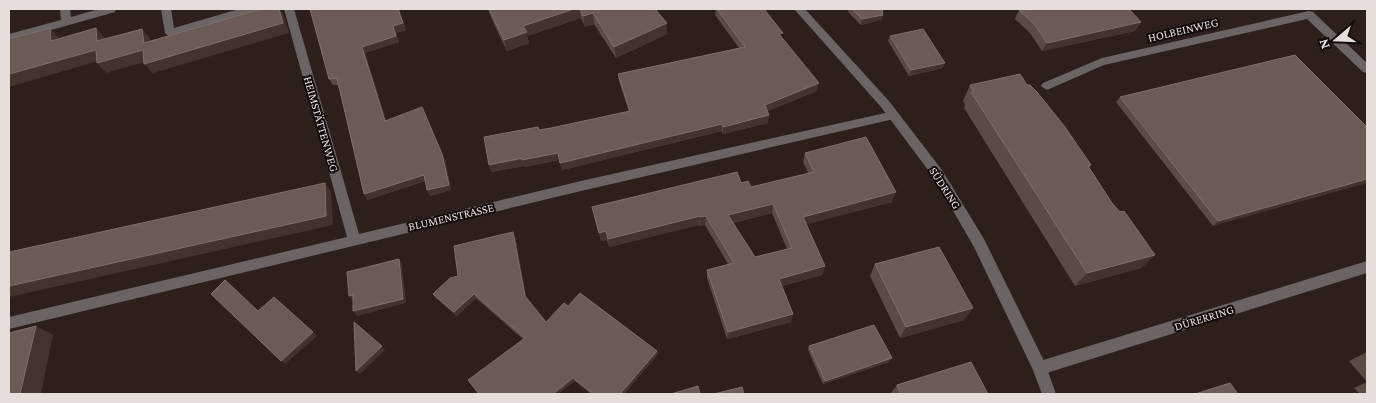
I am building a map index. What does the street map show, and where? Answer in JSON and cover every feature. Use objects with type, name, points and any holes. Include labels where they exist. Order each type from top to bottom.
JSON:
[{"type":"street","points":[[65,9],[66,22]]},
{"type":"street","points":[[9,38],[111,9]]},
{"type":"street","points":[[166,9],[170,32],[250,9]]},
{"type":"street","name":"HEIMSTÄTTENWEG","points":[[289,9],[354,240]]},
{"type":"street","name":"SÜDRING","points":[[799,9],[855,69],[894,115],[938,174],[979,243],[1040,368],[1049,394]]},
{"type":"street","name":"HOLBEINWEG","points":[[1047,86],[1102,62],[1309,15],[1367,69]]},
{"type":"street","name":"BLUMENSTRASSE","points":[[9,323],[354,240],[894,115]]},
{"type":"street","name":"DÜRERRING","points":[[1040,368],[1367,267]]},
{"type":"building","points":[[261,9],[279,9],[283,23],[144,64],[143,50],[97,63],[96,50],[9,74],[9,39],[50,28],[51,41],[96,28],[97,41],[142,29],[144,43]]},
{"type":"building","points":[[310,9],[398,9],[403,23],[393,26],[396,36],[362,47],[385,121],[422,107],[442,154],[449,185],[427,190],[424,175],[364,194],[337,78],[329,79]]},
{"type":"building","points":[[489,9],[574,9],[523,26],[527,32],[504,40]]},
{"type":"building","points":[[580,9],[655,9],[667,23],[614,47],[593,13],[583,16]]},
{"type":"building","points":[[717,9],[764,9],[783,33],[779,34],[819,83],[765,105],[769,115],[723,127],[722,124],[560,163],[558,153],[489,165],[484,137],[538,127],[539,130],[551,128],[630,111],[618,74],[745,47]]},
{"type":"building","points":[[852,9],[882,9],[883,15],[862,19]]},
{"type":"building","points":[[1129,9],[1141,22],[1047,43],[1035,25],[1019,10]]},
{"type":"building","points":[[923,29],[945,63],[911,70],[890,36]]},
{"type":"building","points":[[1295,55],[1367,127],[1367,179],[1218,221],[1120,97]]},
{"type":"building","points":[[1020,74],[1027,85],[1030,85],[1037,92],[1065,127],[1091,165],[1088,166],[1112,203],[1120,212],[1124,211],[1155,255],[1087,273],[971,92],[974,92],[970,85]]},
{"type":"building","points":[[866,137],[896,192],[803,217],[825,266],[779,279],[793,314],[728,332],[707,270],[734,263],[706,216],[608,239],[606,231],[599,233],[592,207],[737,172],[741,183],[748,181],[751,187],[814,172],[805,153]],"holes":[[[773,204],[792,248],[755,257],[728,215]]]},
{"type":"building","points":[[325,183],[326,216],[9,286],[9,252]]},
{"type":"building","points":[[513,232],[525,296],[546,322],[564,303],[568,306],[580,293],[657,351],[620,394],[594,394],[573,378],[553,394],[479,394],[468,380],[525,338],[474,294],[454,312],[433,294],[450,278],[458,276],[454,246]]},
{"type":"building","points":[[939,247],[973,308],[906,327],[875,264]]},
{"type":"building","points":[[399,259],[403,299],[353,311],[353,295],[349,296],[347,272]]},
{"type":"building","points":[[225,280],[258,311],[274,297],[313,332],[281,361],[211,294]]},
{"type":"building","points":[[354,322],[382,346],[356,371]]},
{"type":"building","points":[[874,325],[892,358],[825,381],[809,346]]},
{"type":"building","points":[[36,326],[20,394],[9,394],[9,333]]},
{"type":"building","points":[[971,362],[988,394],[901,394],[897,385]]},
{"type":"building","points":[[1230,383],[1238,394],[1195,394]]},
{"type":"building","points":[[698,386],[700,394],[671,394]]},
{"type":"building","points":[[742,387],[744,394],[714,394]]}]
